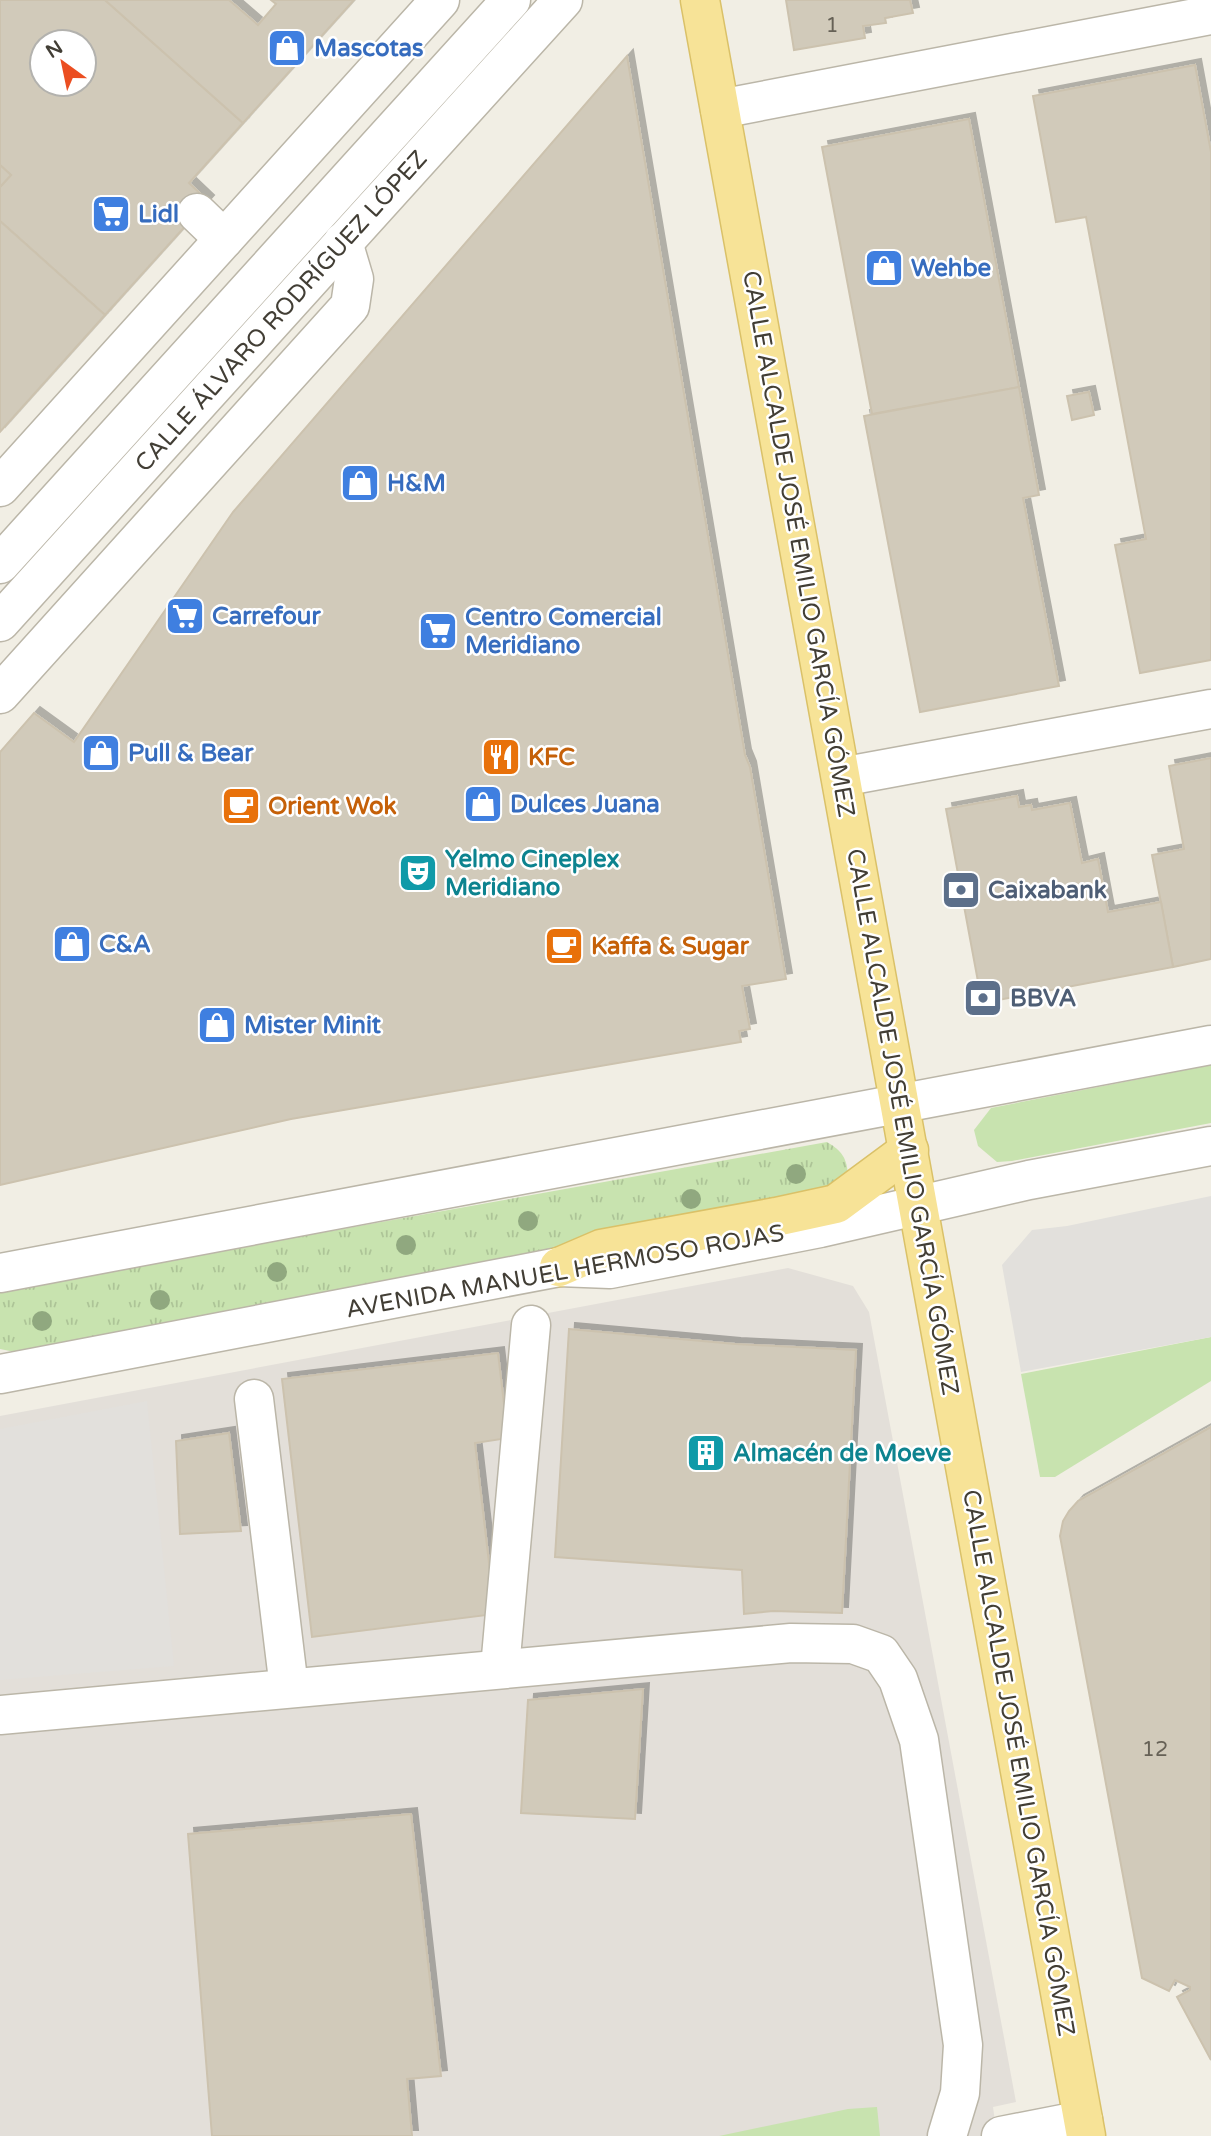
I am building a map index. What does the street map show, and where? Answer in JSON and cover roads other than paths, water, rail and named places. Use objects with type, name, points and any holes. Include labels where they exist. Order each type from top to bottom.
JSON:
[{"type":"main road","name":"CALLE ALCALDE JOSÉ EMILIO GARCÍA GÓMEZ","points":[[694,8],[720,109],[1085,2128]]},
{"type":"main road","points":[[559,1267],[601,1249],[836,1204],[909,1150]]},
{"type":"street","points":[[0,486],[440,0]]},
{"type":"street","points":[[0,537],[486,0]]},
{"type":"street","name":"CALLE ÁLVARO RODRÍGUEZ LÓPEZ","points":[[0,564],[511,0]]},
{"type":"street","name":"CALLE ÁLVARO RODRÍGUEZ LÓPEZ","points":[[0,622],[563,0]]},
{"type":"street","points":[[720,109],[1211,15]]},
{"type":"street","points":[[197,213],[224,239]]},
{"type":"street","points":[[0,694],[350,306],[354,279],[343,242]]},
{"type":"street","points":[[841,777],[1211,709]]},
{"type":"street","points":[[0,1273],[1211,1045]]},
{"type":"street","name":"AVENIDA MANUEL HERMOSO ROJAS","points":[[0,1374],[559,1267],[611,1269],[820,1228],[1029,1180],[1211,1146]]},
{"type":"street","points":[[500,1668],[531,1325]]},
{"type":"street","points":[[254,1399],[289,1688]]},
{"type":"street","points":[[0,1715],[791,1643],[853,1644],[881,1654],[898,1679],[919,1740],[964,2045],[960,2093],[947,2136]]},
{"type":"street","points":[[1001,2136],[1085,2128]]},
{"type":"place","name":"Mascotas","points":[[287,48]]},
{"type":"place","name":"Lidl","points":[[111,214]]},
{"type":"place","name":"Wehbe","points":[[884,268]]},
{"type":"place","name":"H&M","points":[[360,483]]},
{"type":"place","name":"Carrefour","points":[[185,616]]},
{"type":"place","name":"Centro Comercial Meridiano","points":[[438,631]]},
{"type":"place","name":"Pull & Bear","points":[[101,753]]},
{"type":"place","name":"KFC","points":[[501,757]]},
{"type":"place","name":"Dulces Juana","points":[[483,804]]},
{"type":"place","name":"Orient Wok","points":[[241,806]]},
{"type":"place","name":"Yelmo Cineplex Meridiano","points":[[418,873]]},
{"type":"place","name":"Caixabank","points":[[961,890]]},
{"type":"place","name":"C&A","points":[[72,944]]},
{"type":"place","name":"Kaffa & Sugar","points":[[564,946]]},
{"type":"place","name":"BBVA","points":[[983,998]]},
{"type":"place","name":"Mister Minit","points":[[217,1025]]},
{"type":"place","name":"Almacén de Moeve","points":[[706,1453]]}]
